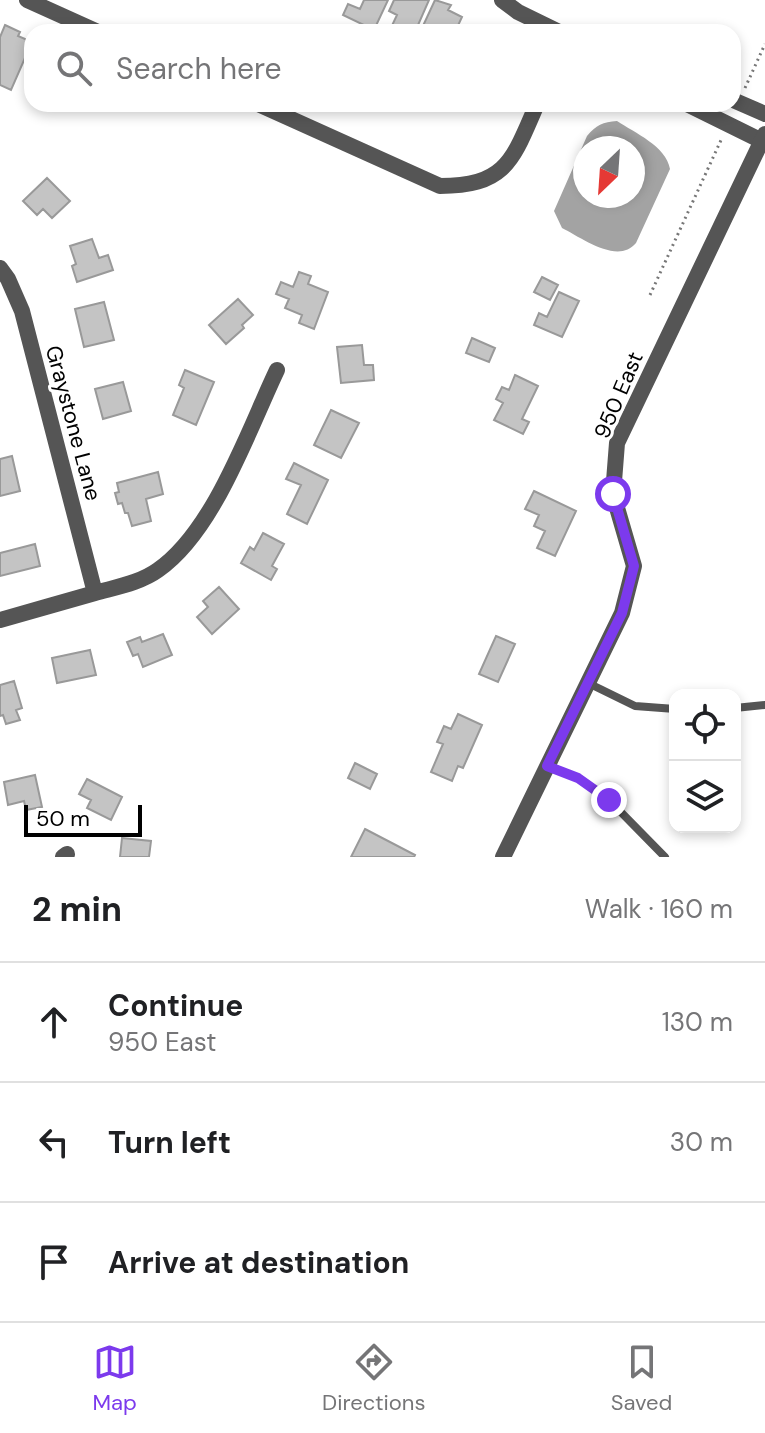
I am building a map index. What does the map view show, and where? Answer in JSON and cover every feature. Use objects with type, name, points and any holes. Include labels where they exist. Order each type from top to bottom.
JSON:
[{"type":"street","points":[[27,0],[80,24]]},
{"type":"street","points":[[502,0],[543,24]]},
{"type":"street","points":[[741,98],[765,114]]},
{"type":"street","points":[[276,112],[440,186],[468,186],[494,175],[509,163],[534,112]]},
{"type":"street","points":[[705,112],[763,137]]},
{"type":"street","name":"950 East","points":[[503,857],[622,613],[634,566],[613,494],[617,443],[763,137]]},
{"type":"street","name":"Graystone Lane","points":[[0,268],[22,311],[95,593]]},
{"type":"street","points":[[0,620],[134,582],[158,571],[196,533],[212,509],[277,370]]},
{"type":"lane","points":[[588,683],[635,706],[669,709]]},
{"type":"lane","points":[[741,707],[765,705]]},
{"type":"lane","points":[[547,766],[578,778],[609,800],[665,857]]},
{"type":"path","points":[[741,90],[765,44]]},
{"type":"path","points":[[650,295],[722,138]]},
{"type":"shaded area","points":[[617,121],[642,136],[587,136],[604,123]]},
{"type":"shaded area","points":[[645,138],[663,153],[667,161],[670,169],[636,243],[628,249],[610,251],[589,243],[562,228],[554,211],[573,168],[573,208],[645,208]]},
{"type":"building","points":[[364,0],[388,0],[377,24],[362,24],[343,15],[348,4],[360,9]]},
{"type":"building","points":[[394,0],[429,0],[418,24],[393,24],[397,15],[389,11]]},
{"type":"building","points":[[435,0],[451,5],[448,10],[462,17],[459,24],[424,24]]},
{"type":"building","points":[[5,25],[20,32],[18,36],[24,39],[24,60],[11,90],[0,85],[0,37]]},
{"type":"building","points":[[47,178],[70,201],[52,218],[43,209],[37,215],[23,201]]},
{"type":"building","points":[[92,239],[99,258],[108,255],[113,270],[77,282],[72,266],[76,264],[70,246]]},
{"type":"building","points":[[299,272],[311,276],[308,284],[328,292],[314,329],[299,323],[302,315],[285,308],[289,299],[276,294],[281,282],[293,287]]},
{"type":"building","points":[[542,277],[558,285],[550,300],[534,292]]},
{"type":"building","points":[[559,292],[579,301],[562,337],[534,325],[539,313],[547,317]]},
{"type":"building","points":[[238,299],[253,315],[226,344],[209,325]]},
{"type":"building","points":[[104,302],[114,340],[84,347],[75,309]]},
{"type":"building","points":[[472,338],[495,348],[489,362],[466,353]]},
{"type":"building","points":[[362,345],[364,365],[373,365],[374,380],[341,383],[337,347]]},
{"type":"building","points":[[185,370],[214,382],[196,425],[173,415],[184,388],[179,385]]},
{"type":"building","points":[[515,375],[538,386],[522,419],[529,422],[523,434],[494,420],[503,403],[496,399],[502,387],[509,390]]},
{"type":"building","points":[[123,382],[131,411],[103,419],[95,389]]},
{"type":"building","points":[[331,410],[359,423],[341,458],[314,445]]},
{"type":"building","points":[[12,456],[20,491],[0,496],[0,459]]},
{"type":"building","points":[[294,463],[328,480],[307,524],[287,514],[301,485],[286,479]]},
{"type":"building","points":[[158,472],[163,494],[146,499],[151,521],[132,526],[122,503],[118,504],[115,493],[119,492],[117,483]]},
{"type":"building","points":[[534,491],[576,511],[555,556],[537,548],[545,531],[534,526],[539,515],[525,509]]},
{"type":"building","points":[[263,533],[284,544],[272,566],[277,569],[271,580],[241,563],[250,547],[254,550]]},
{"type":"building","points":[[35,544],[40,566],[0,576],[0,553]]},
{"type":"building","points":[[219,587],[239,609],[212,634],[197,617],[208,607],[203,601]]},
{"type":"building","points":[[163,634],[172,655],[143,667],[138,654],[133,656],[127,642],[140,637],[142,642]]},
{"type":"building","points":[[496,636],[515,644],[498,682],[479,674]]},
{"type":"building","points":[[90,650],[96,675],[57,683],[52,658]]},
{"type":"building","points":[[14,681],[22,708],[16,710],[20,720],[6,724],[3,715],[0,716],[0,685]]},
{"type":"building","points":[[458,714],[482,725],[463,768],[458,766],[452,781],[431,772],[443,744],[437,742],[444,726],[451,729]]},
{"type":"building","points":[[355,763],[377,774],[370,789],[348,778]]},
{"type":"building","points":[[35,775],[42,807],[26,810],[24,801],[8,805],[4,782]]},
{"type":"building","points":[[87,779],[122,797],[111,820],[87,808],[91,800],[79,794]]},
{"type":"building","points":[[365,829],[415,855],[414,857],[351,857]]},
{"type":"building","points":[[122,838],[151,841],[149,857],[120,857]]},
{"type":"route","points":[[609,800],[578,778],[547,766],[622,613],[634,566],[613,494]]}]
